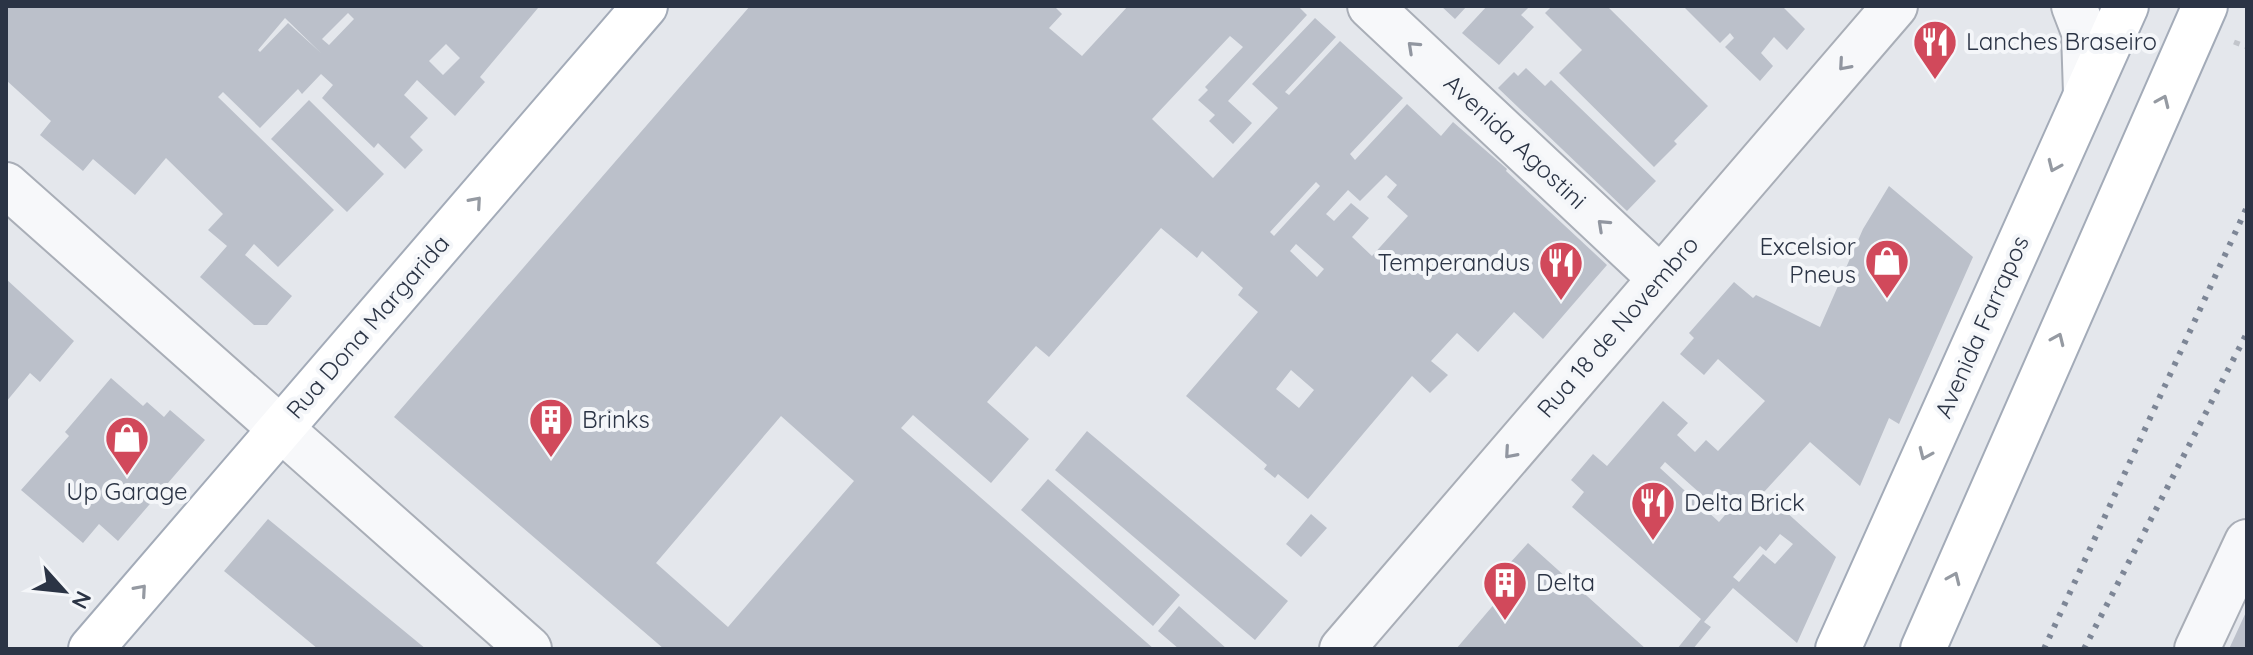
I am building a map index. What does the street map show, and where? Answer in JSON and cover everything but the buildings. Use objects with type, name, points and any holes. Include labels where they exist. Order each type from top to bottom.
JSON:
[{"type":"main road","name":"Rua Dona Margarida","points":[[91,649],[645,6]]},
{"type":"main road","name":"Avenida Farrapos","points":[[1838,649],[2126,6]]},
{"type":"main road","points":[[1923,649],[2205,6]]},
{"type":"street","name":"Avenida Agostini","points":[[1370,6],[1660,278]]},
{"type":"street","name":"Rua 18 de Novembro","points":[[1342,649],[1895,6]]},
{"type":"street","points":[[2074,6],[2084,32],[2086,94]]},
{"type":"street","points":[[6,185],[529,649]]},
{"type":"street","points":[[2197,649],[2247,542]]},
{"type":"railway","points":[[2044,649],[2247,207]]},
{"type":"railway","points":[[2084,649],[2247,333]]},
{"type":"place","name":"Lanches Braseiro","points":[[1935,81]]},
{"type":"place","name":"Excelsior Pneus","points":[[1887,300]]},
{"type":"place","name":"Temperandus","points":[[1561,302]]},
{"type":"place","name":"Brinks","points":[[551,459]]},
{"type":"place","name":"Up Garage","points":[[127,477]]},
{"type":"place","name":"Delta Brick","points":[[1653,542]]},
{"type":"place","name":"Delta","points":[[1505,622]]}]
